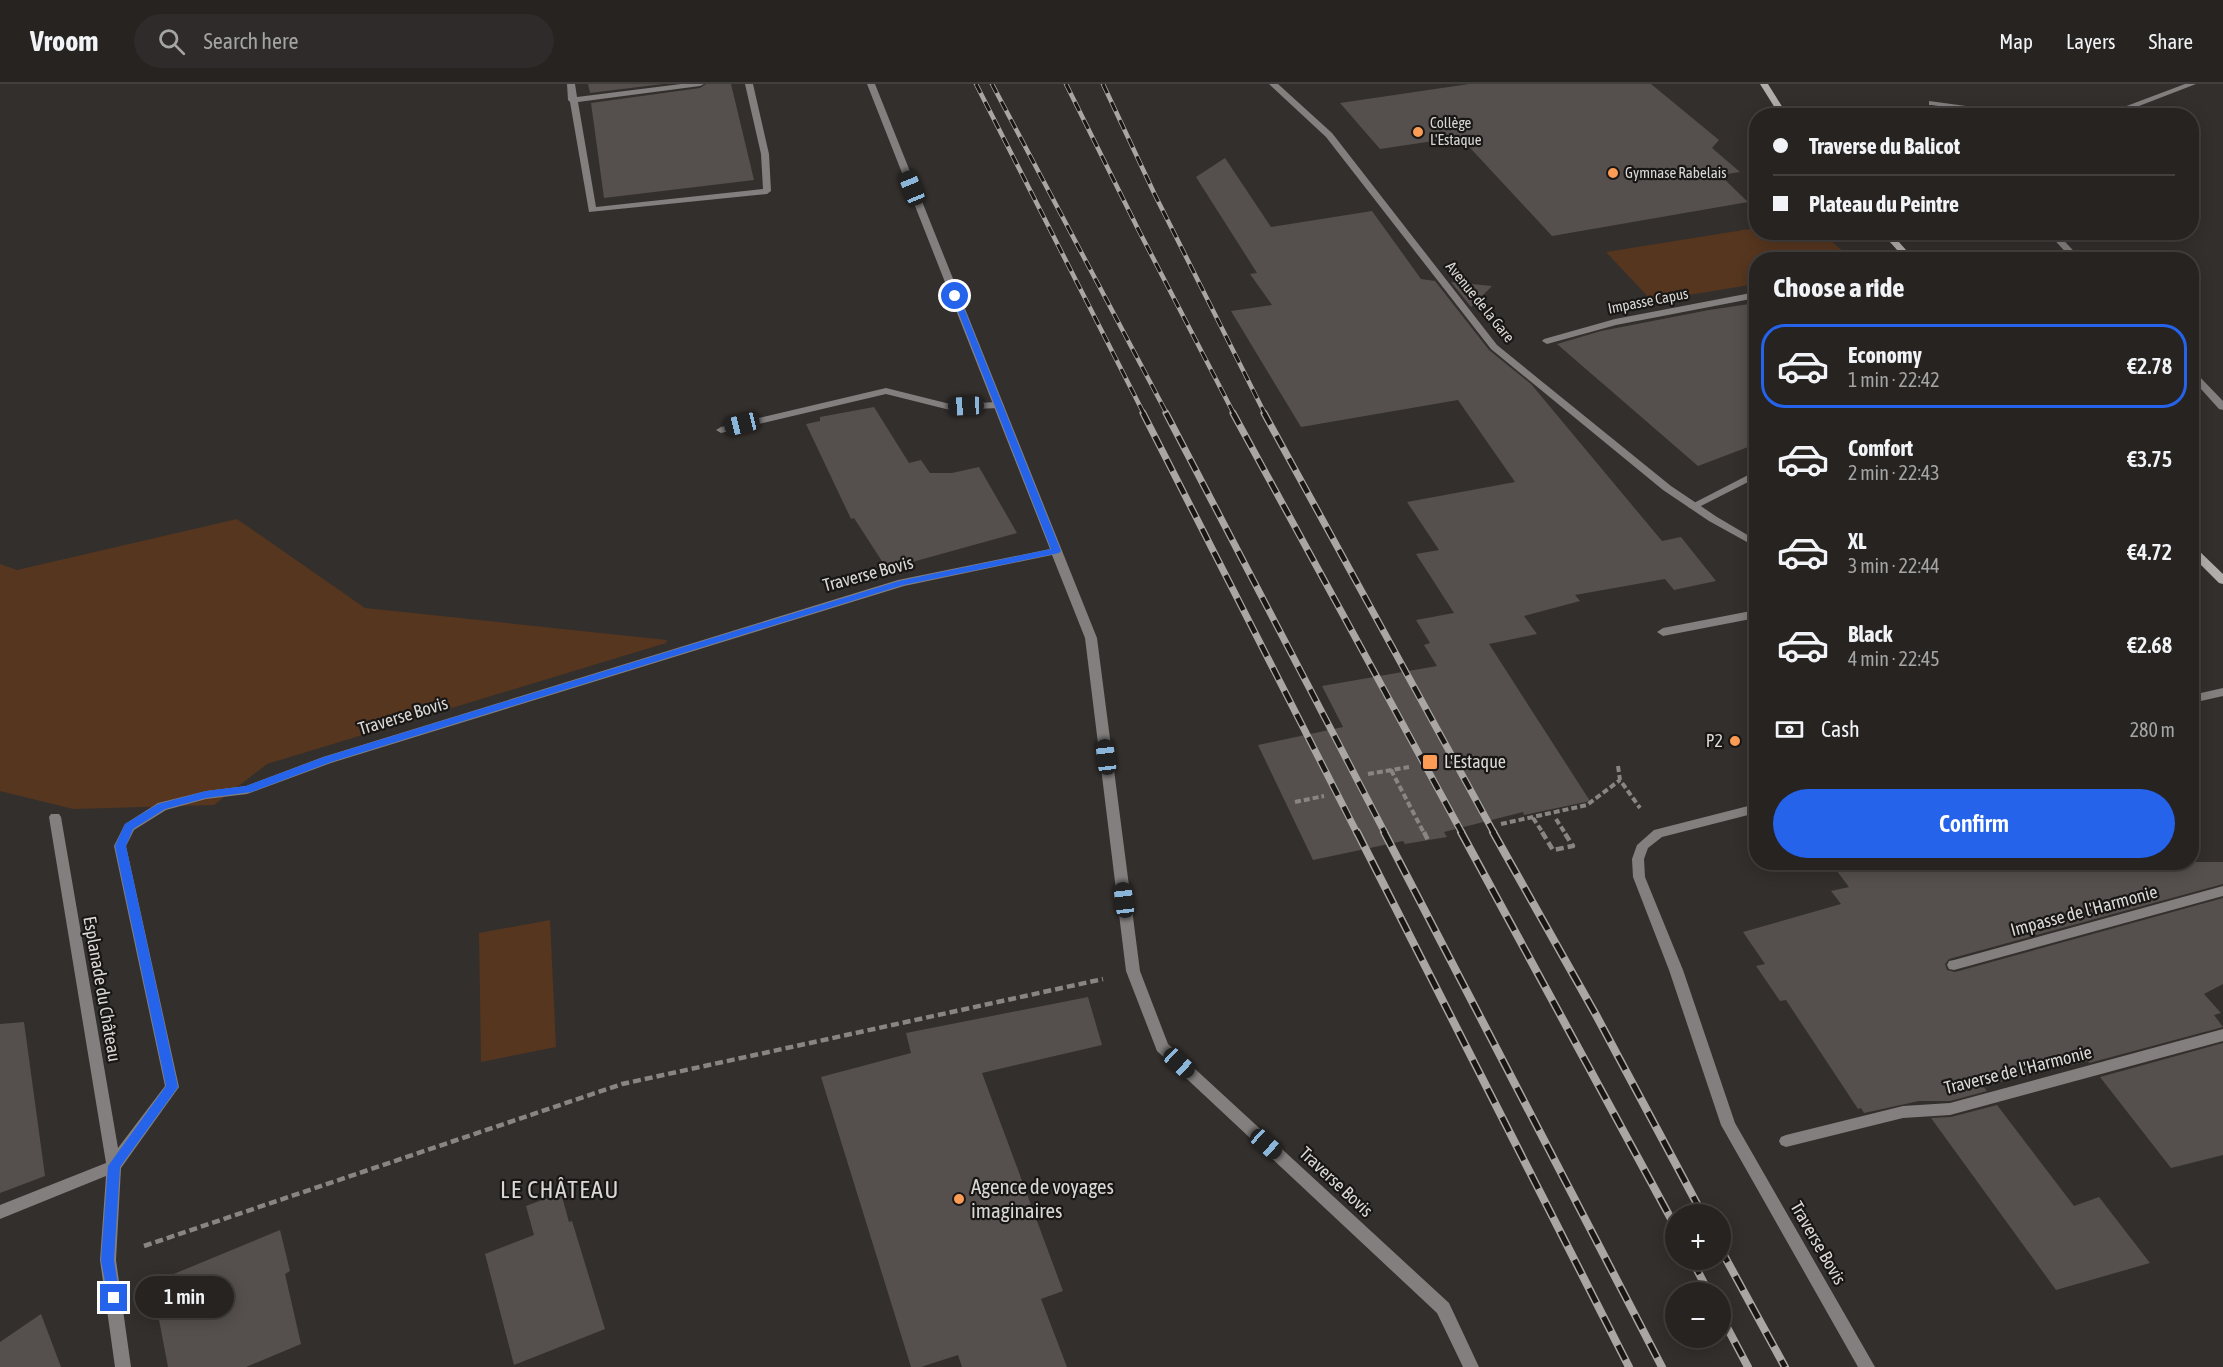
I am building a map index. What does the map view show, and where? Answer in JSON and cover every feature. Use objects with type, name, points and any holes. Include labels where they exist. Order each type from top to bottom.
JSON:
[{"type":"street","points":[[571,84],[592,210],[767,191],[765,154],[748,84]]},
{"type":"street","points":[[572,100],[700,84]]},
{"type":"street","points":[[871,84],[1056,551]]},
{"type":"street","name":"Avenue de la Gare","points":[[1273,84],[1329,135],[1494,347],[1667,488],[1749,540]]},
{"type":"street","points":[[1764,84],[1779,108]]},
{"type":"street","points":[[2126,108],[2192,84]]},
{"type":"street","points":[[1932,103],[1968,108]]},
{"type":"street","points":[[1892,240],[1904,252]]},
{"type":"street","points":[[2059,240],[2070,252]]},
{"type":"street","name":"Impasse Capus","points":[[1546,341],[1615,322],[1749,296]]},
{"type":"street","points":[[2199,381],[2223,407]]},
{"type":"street","points":[[721,430],[886,391],[950,407],[999,405]]},
{"type":"street","points":[[1693,506],[1749,478]]},
{"type":"street","name":"Traverse Bovis","points":[[114,1166],[172,1087],[120,846],[129,827],[162,806],[206,795],[247,790],[327,760],[868,593],[902,583],[1056,551],[1091,638],[1133,971],[1162,1047],[1443,1308],[1471,1367]]},
{"type":"street","points":[[2199,557],[2223,580]]},
{"type":"street","points":[[1664,632],[1749,615]]},
{"type":"street","points":[[2199,697],[2223,692]]},
{"type":"street","name":"Traverse Bovis","points":[[1749,810],[1658,833],[1643,845],[1638,859],[1639,877],[1676,970],[1728,1125],[1867,1367]]},
{"type":"street","name":"Esplanade du Château","points":[[55,817],[114,1166],[108,1260],[123,1367]]},
{"type":"street","name":"Impasse de l'Harmonie","points":[[1954,965],[2223,891]]},
{"type":"street","name":"Traverse de l'Harmonie","points":[[1786,1141],[1903,1112],[1950,1109],[2223,1035]]},
{"type":"street","points":[[0,1212],[114,1166]]},
{"type":"path","points":[[1618,766],[1620,780],[1646,817]]},
{"type":"path","points":[[1368,774],[1409,767]]},
{"type":"path","points":[[1391,770],[1429,842]]},
{"type":"path","points":[[1501,824],[1587,805],[1620,780]]},
{"type":"path","points":[[1295,802],[1324,796]]},
{"type":"path","points":[[1533,818],[1553,850],[1573,846],[1556,819]]},
{"type":"path","points":[[108,1260],[226,1217],[622,1084],[1082,985],[1133,971]]},
{"type":"shaded area","points":[[1749,229],[1749,240],[1830,240],[1844,252],[1749,252],[1749,285],[1652,301],[1606,252]]},
{"type":"shaded area","points":[[237,519],[365,608],[667,640],[666,643],[267,764],[214,805],[73,809],[0,791],[0,564],[17,570]]},
{"type":"shaded area","points":[[550,920],[556,1047],[481,1062],[479,933]]},
{"type":"building","points":[[588,84],[663,84],[590,93]]},
{"type":"building","points":[[706,84],[731,84],[754,180],[604,198],[591,103],[700,88]]},
{"type":"building","points":[[1469,84],[1651,84],[1719,140],[1712,148],[1740,172],[1720,175],[1748,202],[1552,236],[1460,137],[1380,149],[1340,103]]},
{"type":"building","points":[[1225,158],[1271,227],[1372,211],[1421,279],[1435,281],[1489,350],[1531,384],[1662,541],[1681,537],[1716,581],[1674,590],[1665,579],[1575,595],[1580,601],[1524,616],[1537,634],[1489,644],[1590,801],[1524,815],[1523,812],[1444,832],[1447,837],[1405,844],[1403,841],[1313,860],[1258,745],[1343,727],[1322,686],[1437,666],[1424,645],[1430,643],[1416,620],[1454,613],[1416,554],[1439,550],[1407,502],[1515,482],[1458,400],[1301,427],[1231,311],[1272,305],[1250,274],[1257,273],[1196,177]]},
{"type":"building","points":[[1451,282],[1492,286],[1471,307]]},
{"type":"building","points":[[1749,304],[1749,447],[1698,466],[1557,344],[1601,331]]},
{"type":"building","points":[[874,407],[909,463],[921,460],[930,473],[952,473],[979,467],[1017,533],[887,569],[854,518],[851,519],[806,424],[820,421],[820,417]]},
{"type":"building","points":[[2199,862],[2223,862],[2223,884],[1949,959],[1945,964],[1947,970],[1955,972],[2223,898],[2223,984],[2204,994],[2221,1013],[2214,1015],[2223,1027],[2089,1063],[2088,1061],[1983,1086],[1987,1091],[1950,1101],[1919,1101],[1864,1113],[1861,1108],[1858,1109],[1786,1000],[1780,1001],[1756,966],[1765,964],[1743,932],[1841,904],[1831,891],[1849,887],[1836,870],[2199,870]]},
{"type":"building","points":[[1088,997],[1102,1045],[982,1073],[1063,1291],[1041,1299],[1067,1367],[962,1367],[958,1355],[921,1367],[911,1367],[821,1077],[911,1053],[906,1033]]},
{"type":"building","points":[[24,1022],[45,1176],[0,1193],[0,1024]]},
{"type":"building","points":[[2223,1043],[2223,1155],[2171,1168],[2100,1077]]},
{"type":"building","points":[[1997,1105],[2074,1206],[2099,1197],[2150,1263],[2056,1290],[1931,1118],[1951,1117]]},
{"type":"building","points":[[561,1193],[569,1222],[572,1221],[605,1329],[514,1365],[485,1254],[534,1235],[526,1206]]},
{"type":"building","points":[[280,1230],[290,1271],[285,1274],[301,1344],[246,1367],[168,1367],[152,1283]]},
{"type":"building","points":[[41,1314],[61,1367],[0,1367],[0,1342]]},
{"type":"railway","points":[[976,84],[1144,414]]},
{"type":"railway","points":[[992,84],[1167,414]]},
{"type":"railway","points":[[1066,84],[1234,414]]},
{"type":"railway","points":[[1103,84],[1155,195],[1265,414]]},
{"type":"railway","points":[[1143,413],[1357,833]]},
{"type":"railway","points":[[1166,413],[1385,833]]},
{"type":"railway","points":[[1233,413],[1462,833]]},
{"type":"railway","points":[[1264,413],[1494,833]]},
{"type":"railway","points":[[1357,832],[1629,1367]]},
{"type":"railway","points":[[1384,832],[1662,1367]]},
{"type":"railway","points":[[1461,832],[1665,1208]]},
{"type":"railway","points":[[1493,832],[1596,1015],[1697,1204]]},
{"type":"railway","points":[[1731,1268],[1785,1367]]},
{"type":"railway","points":[[1697,1270],[1703,1282]]},
{"type":"railway","points":[[1731,1335],[1748,1367]]},
{"type":"place","name":"Collège L'Estaque","points":[[1418,132]]},
{"type":"place","name":"Gymnase Rabelais","points":[[1613,173]]},
{"type":"place","name":"P2","points":[[1735,741]]},
{"type":"place","name":"L'Estaque","points":[[1430,762]]},
{"type":"place","name":"Agence de voyages imaginaires","points":[[959,1199]]},
{"type":"district","name":"LE CHÂTEAU","points":[[560,1190]]},
{"type":"route","points":[[114,1298],[108,1260],[114,1166],[172,1087],[120,846],[129,827],[162,806],[206,795],[247,790],[327,760],[555,691],[812,609],[902,583],[1056,551],[955,296]]}]
